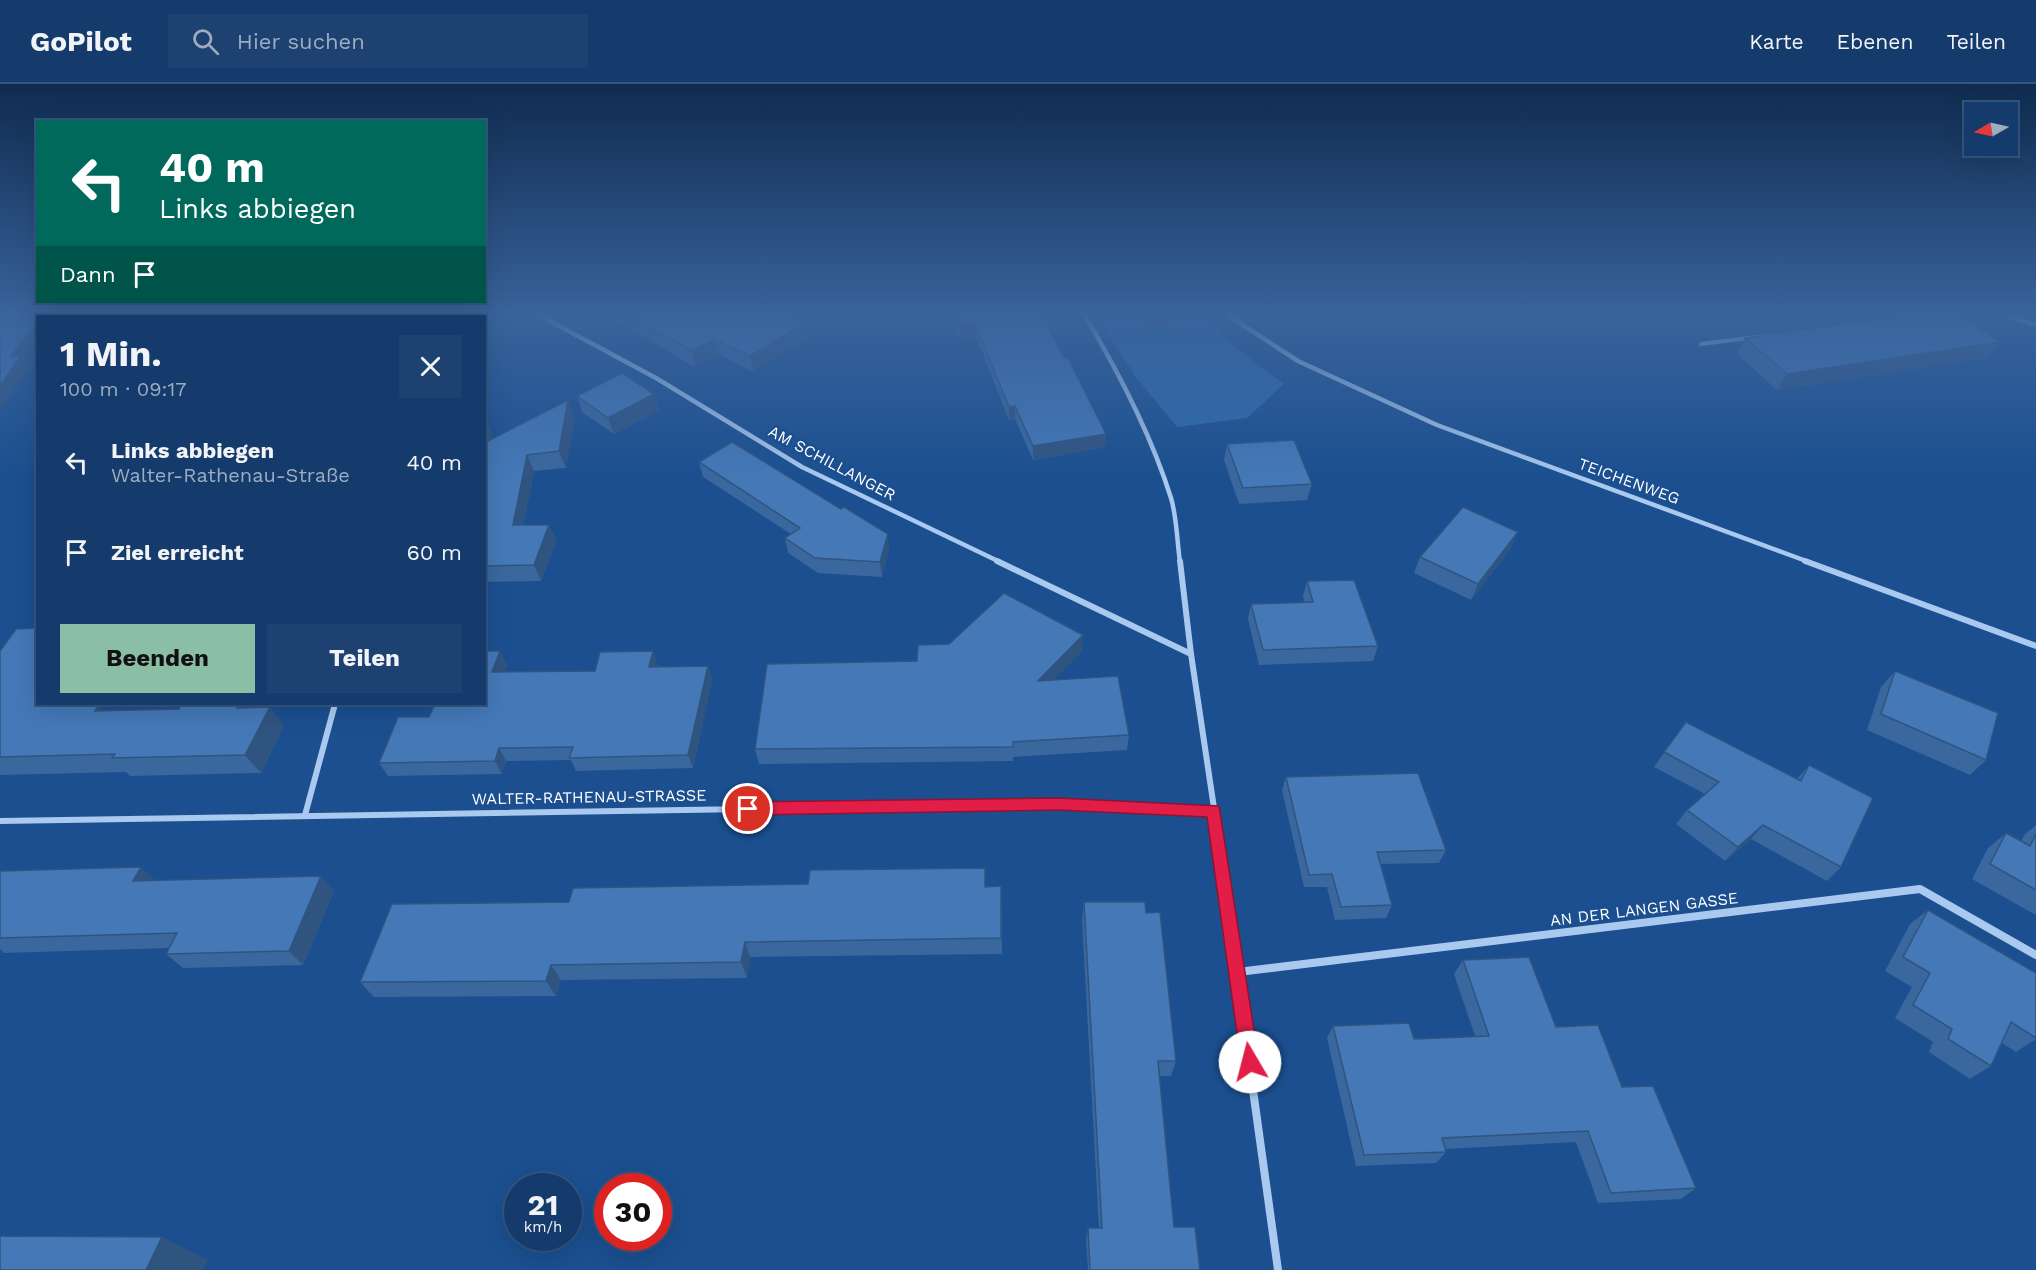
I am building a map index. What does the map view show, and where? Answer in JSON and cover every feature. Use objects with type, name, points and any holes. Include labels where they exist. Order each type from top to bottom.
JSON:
[{"type":"street","name":"AM SCHILLANGER","points":[[640,369],[802,467],[1191,654]]},
{"type":"street","points":[[1114,369],[1148,439],[1172,500],[1191,654],[1238,972],[1278,1270]]},
{"type":"street","name":"TEICHENWEG","points":[[1314,369],[1400,410],[2036,646]]},
{"type":"street","points":[[305,814],[335,705]]},
{"type":"street","name":"WALTER-RATHENAU-STRASSE","points":[[0,821],[305,814],[1058,804],[1214,811]]},
{"type":"street","name":"AN DER LANGEN GASSE","points":[[1238,972],[1920,889],[2036,955]]},
{"type":"shaded area","points":[[1131,369],[1265,369],[1284,384],[1247,418],[1177,427]]},
{"type":"building","points":[[0,369],[12,369],[0,386]]},
{"type":"building","points":[[994,369],[1074,369],[1106,434],[1033,446],[1015,406],[1009,407]]},
{"type":"building","points":[[1782,369],[1818,369],[1787,374]]},
{"type":"building","points":[[622,373],[654,394],[608,418],[577,396]]},
{"type":"building","points":[[568,400],[559,451],[527,455],[513,525],[549,525],[534,565],[486,566],[486,442]]},
{"type":"building","points":[[1294,440],[1312,484],[1243,488],[1227,444]]},
{"type":"building","points":[[732,442],[841,509],[844,507],[888,534],[880,562],[815,558],[785,538],[800,528],[699,462]]},
{"type":"building","points":[[1463,507],[1518,532],[1478,584],[1420,557]]},
{"type":"building","points":[[1354,580],[1378,646],[1263,650],[1251,604],[1313,602],[1307,581]]},
{"type":"building","points":[[1004,593],[1083,635],[1038,681],[1118,676],[1129,735],[1013,742],[1013,747],[755,749],[767,664],[917,661],[918,645],[949,644]]},
{"type":"building","points":[[36,628],[36,705],[99,705],[95,711],[179,709],[181,705],[270,707],[245,755],[112,758],[115,754],[0,757],[0,651],[16,629]]},
{"type":"building","points":[[486,651],[500,651],[492,672],[595,671],[600,652],[653,651],[649,667],[708,666],[688,755],[569,758],[573,747],[499,748],[495,761],[379,763],[398,717],[429,717],[435,705],[486,705]]},
{"type":"building","points":[[1895,671],[1998,713],[1986,760],[1881,714]]},
{"type":"building","points":[[1686,722],[1801,781],[1809,765],[1873,798],[1841,867],[1763,825],[1738,847],[1687,810],[1719,782],[1664,752]]},
{"type":"building","points":[[1418,773],[1446,850],[1377,852],[1392,905],[1341,907],[1332,874],[1309,875],[1286,777]]},
{"type":"building","points":[[2006,833],[2030,846],[2036,834],[2036,890],[1990,864]]},
{"type":"building","points":[[141,867],[133,881],[321,876],[289,951],[166,954],[177,933],[0,938],[0,871]]},
{"type":"building","points":[[985,868],[985,887],[1001,886],[1001,938],[745,942],[741,962],[551,965],[546,981],[360,982],[392,904],[569,902],[573,888],[808,884],[810,870]]},
{"type":"building","points":[[1084,902],[1145,902],[1146,913],[1160,912],[1176,1061],[1158,1061],[1174,1227],[1195,1227],[1200,1270],[1090,1270],[1088,1228],[1102,1228]]},
{"type":"building","points":[[1928,910],[2036,973],[2036,1038],[2011,1022],[1991,1066],[1948,1039],[1952,1029],[1913,1005],[1930,973],[1903,957]]},
{"type":"building","points":[[1529,957],[1556,1027],[1598,1025],[1622,1087],[1653,1086],[1696,1188],[1611,1193],[1588,1131],[1442,1138],[1446,1152],[1364,1155],[1333,1026],[1409,1023],[1414,1039],[1489,1036],[1463,960]]},
{"type":"building","points":[[0,1236],[162,1237],[146,1270],[0,1270]]},
{"type":"route","points":[[748,809],[1058,804],[1214,811],[1250,1062]]}]
